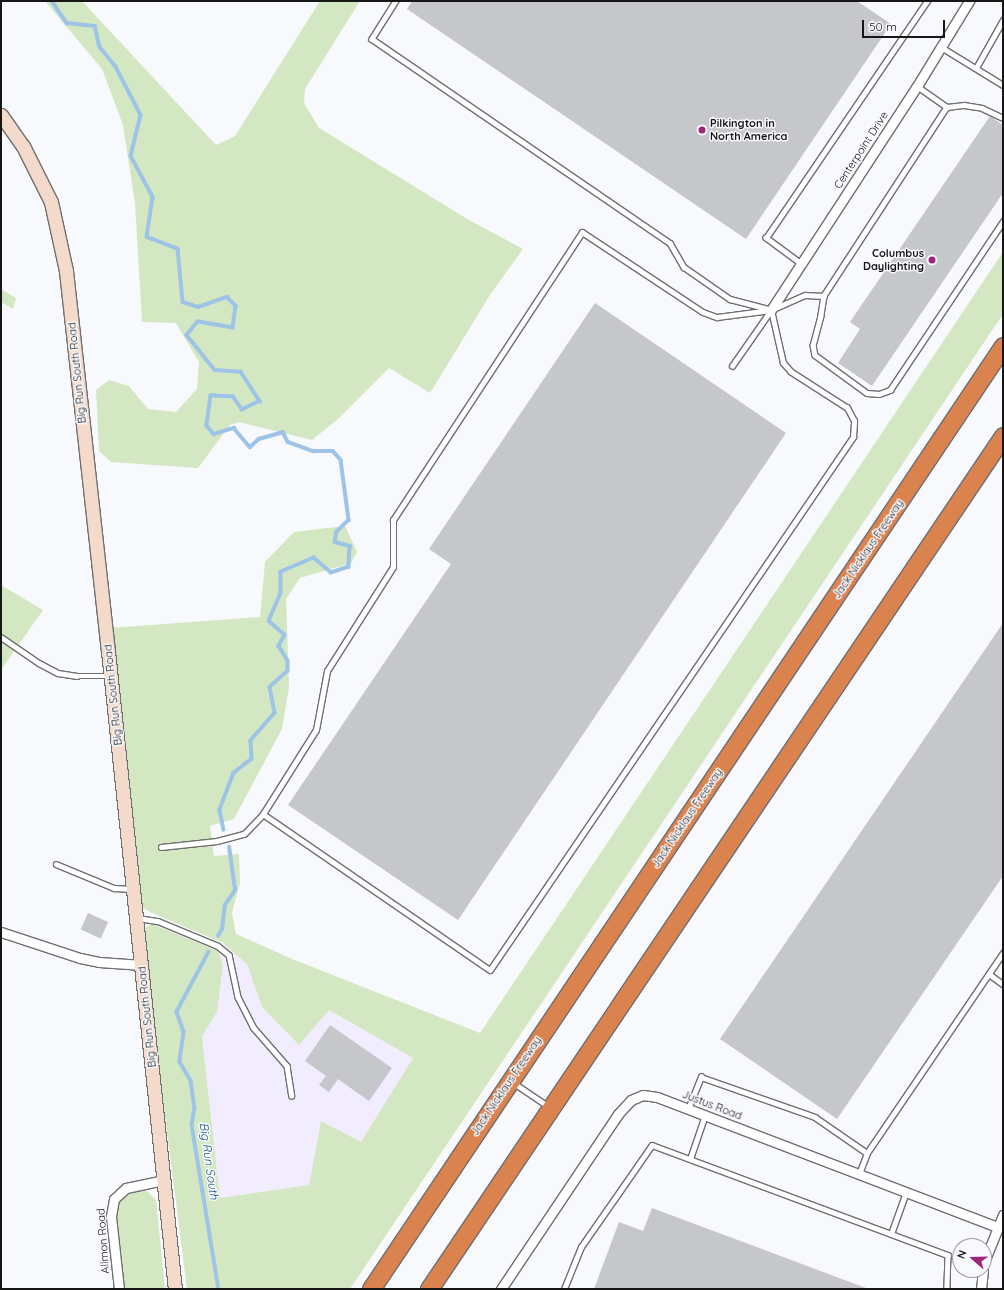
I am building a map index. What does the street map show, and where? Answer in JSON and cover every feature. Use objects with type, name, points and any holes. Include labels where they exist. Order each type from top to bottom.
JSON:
[{"type":"highway","name":"Jack Nicklaus Freeway","points":[[370,1289],[1003,346]]},
{"type":"highway","points":[[429,1289],[1003,436]]},
{"type":"street","name":"Centerpoint Drive","points":[[771,310],[917,86],[969,1]]},
{"type":"street","name":"Big Run South Road","points":[[1,115],[22,146],[51,202],[66,271],[142,964],[175,1289]]},
{"type":"street","points":[[1,932],[80,958],[99,962],[142,964]]},
{"type":"street","name":"Justus Road","points":[[501,1289],[618,1114],[631,1100],[643,1095],[657,1097],[906,1192],[1001,1221]]},
{"type":"street","name":"Allmon Road","points":[[119,1289],[111,1216],[114,1200],[126,1188],[163,1180]]},
{"type":"street","points":[[992,1243],[1001,1221]]},
{"type":"street","points":[[981,1289],[982,1278]]},
{"type":"lane","points":[[396,1],[372,39],[670,243],[684,268],[730,299],[771,310]]},
{"type":"lane","points":[[801,264],[766,238],[927,1]]},
{"type":"lane","points":[[976,68],[1003,20]]},
{"type":"lane","points":[[941,47],[1003,85]]},
{"type":"lane","points":[[917,86],[947,107],[964,105],[982,108],[1003,118]]},
{"type":"lane","points":[[947,107],[824,296],[821,316],[813,345],[815,355],[866,393],[879,394],[890,390],[1003,221]]},
{"type":"lane","points":[[161,847],[217,841],[244,834],[263,814],[316,730],[327,672],[393,566],[393,520],[582,232],[704,312],[717,317],[771,310],[805,295],[824,296]]},
{"type":"lane","points":[[732,366],[771,310]]},
{"type":"lane","points":[[263,814],[490,970],[853,437],[854,421],[847,408],[791,372],[783,363],[771,310]]},
{"type":"lane","points":[[1,637],[38,663],[58,673],[77,676],[111,676]]},
{"type":"lane","points":[[56,864],[114,888],[133,890]]},
{"type":"lane","points":[[136,917],[158,922],[218,946],[229,955],[241,1003],[253,1027],[287,1066],[292,1096]]},
{"type":"lane","points":[[859,1174],[867,1153],[1003,953]]},
{"type":"lane","points":[[989,974],[1003,984]]},
{"type":"lane","points":[[688,1109],[701,1077],[815,1117],[867,1153]]},
{"type":"lane","points":[[510,1080],[551,1108]]},
{"type":"lane","points":[[690,1159],[705,1115]]},
{"type":"lane","points":[[564,1289],[581,1246],[652,1145],[948,1255],[947,1289]]},
{"type":"lane","points":[[891,1234],[906,1192]]},
{"type":"shaded area","points":[[223,943],[247,964],[262,1007],[299,1045],[329,1010],[413,1058],[361,1142],[321,1121],[309,1185],[220,1198],[202,1036],[217,1012],[223,965],[218,951]]},
{"type":"green space","points":[[45,1],[82,1],[216,145],[235,136],[320,1],[360,1],[305,89],[304,103],[319,128],[469,220],[523,249],[490,295],[430,393],[389,368],[338,419],[312,440],[239,422],[230,425],[198,468],[111,462],[99,451],[96,390],[109,380],[129,386],[148,409],[176,412],[197,389],[199,362],[176,323],[142,322],[135,203],[123,125],[102,69]]},
{"type":"green space","points":[[1003,252],[1003,314],[350,1289],[187,1289],[155,1037],[145,928],[152,924],[218,951],[223,965],[217,1012],[202,1036],[220,1198],[309,1185],[321,1121],[361,1142],[413,1058],[329,1010],[299,1045],[262,1007],[247,964],[223,943],[152,913],[140,906],[110,628],[260,617],[265,562],[294,532],[345,526],[357,552],[351,563],[300,578],[286,599],[289,687],[282,729],[234,819],[210,826],[214,856],[239,854],[240,883],[232,913],[236,934],[292,959],[480,1033]]},
{"type":"green space","points":[[1,289],[16,298],[13,309],[1,302]]},
{"type":"green space","points":[[1,585],[43,610],[1,670]]},
{"type":"green space","points":[[140,1188],[147,1191],[156,1200],[165,1289],[123,1289],[116,1234],[116,1210],[119,1200],[125,1193]]},
{"type":"building","name":"Pilkington in North America","points":[[412,1],[857,1],[891,24],[746,239],[407,9]]},
{"type":"building","points":[[990,116],[1003,125],[1003,193],[872,386],[838,363],[860,329],[850,322]]},
{"type":"building","points":[[595,303],[786,433],[458,920],[288,805],[451,564],[429,549]]},
{"type":"building","points":[[1003,623],[1003,876],[837,1119],[720,1039]]},
{"type":"building","points":[[88,913],[108,922],[101,938],[81,929]]},
{"type":"building","points":[[330,1025],[392,1068],[369,1101],[338,1079],[329,1092],[319,1085],[326,1076],[305,1061]]},
{"type":"building","points":[[652,1208],[866,1289],[594,1289],[619,1222],[643,1231]]},
{"type":"waterway","name":"Big Run South","points":[[52,1],[67,23],[95,26],[100,47],[116,67],[141,115],[131,156],[153,197],[147,237],[178,249],[183,302],[198,307],[227,297],[236,306],[233,328],[198,322],[187,335],[215,370],[241,372],[260,401],[242,410],[233,397],[211,396],[207,426],[214,434],[234,428],[250,447],[259,439],[283,432],[288,442],[313,451],[333,451],[341,460],[349,520],[337,532],[335,542],[350,546],[349,567],[331,573],[314,558],[281,572],[281,593],[269,621],[285,635],[279,646],[288,661],[288,671],[270,687],[275,713],[251,741],[252,759],[234,773],[220,810],[224,830]]},
{"type":"waterway","name":"Big Run South","points":[[218,936],[222,929],[225,905],[235,890],[229,847]]},
{"type":"waterway","name":"Big Run South","points":[[209,952],[177,1012],[184,1032],[180,1062],[191,1081],[195,1108],[192,1125],[219,1289]]},
{"type":"place","name":"Pilkington in North America","points":[[702,130]]},
{"type":"place","name":"Columbus Daylighting","points":[[932,260]]}]
